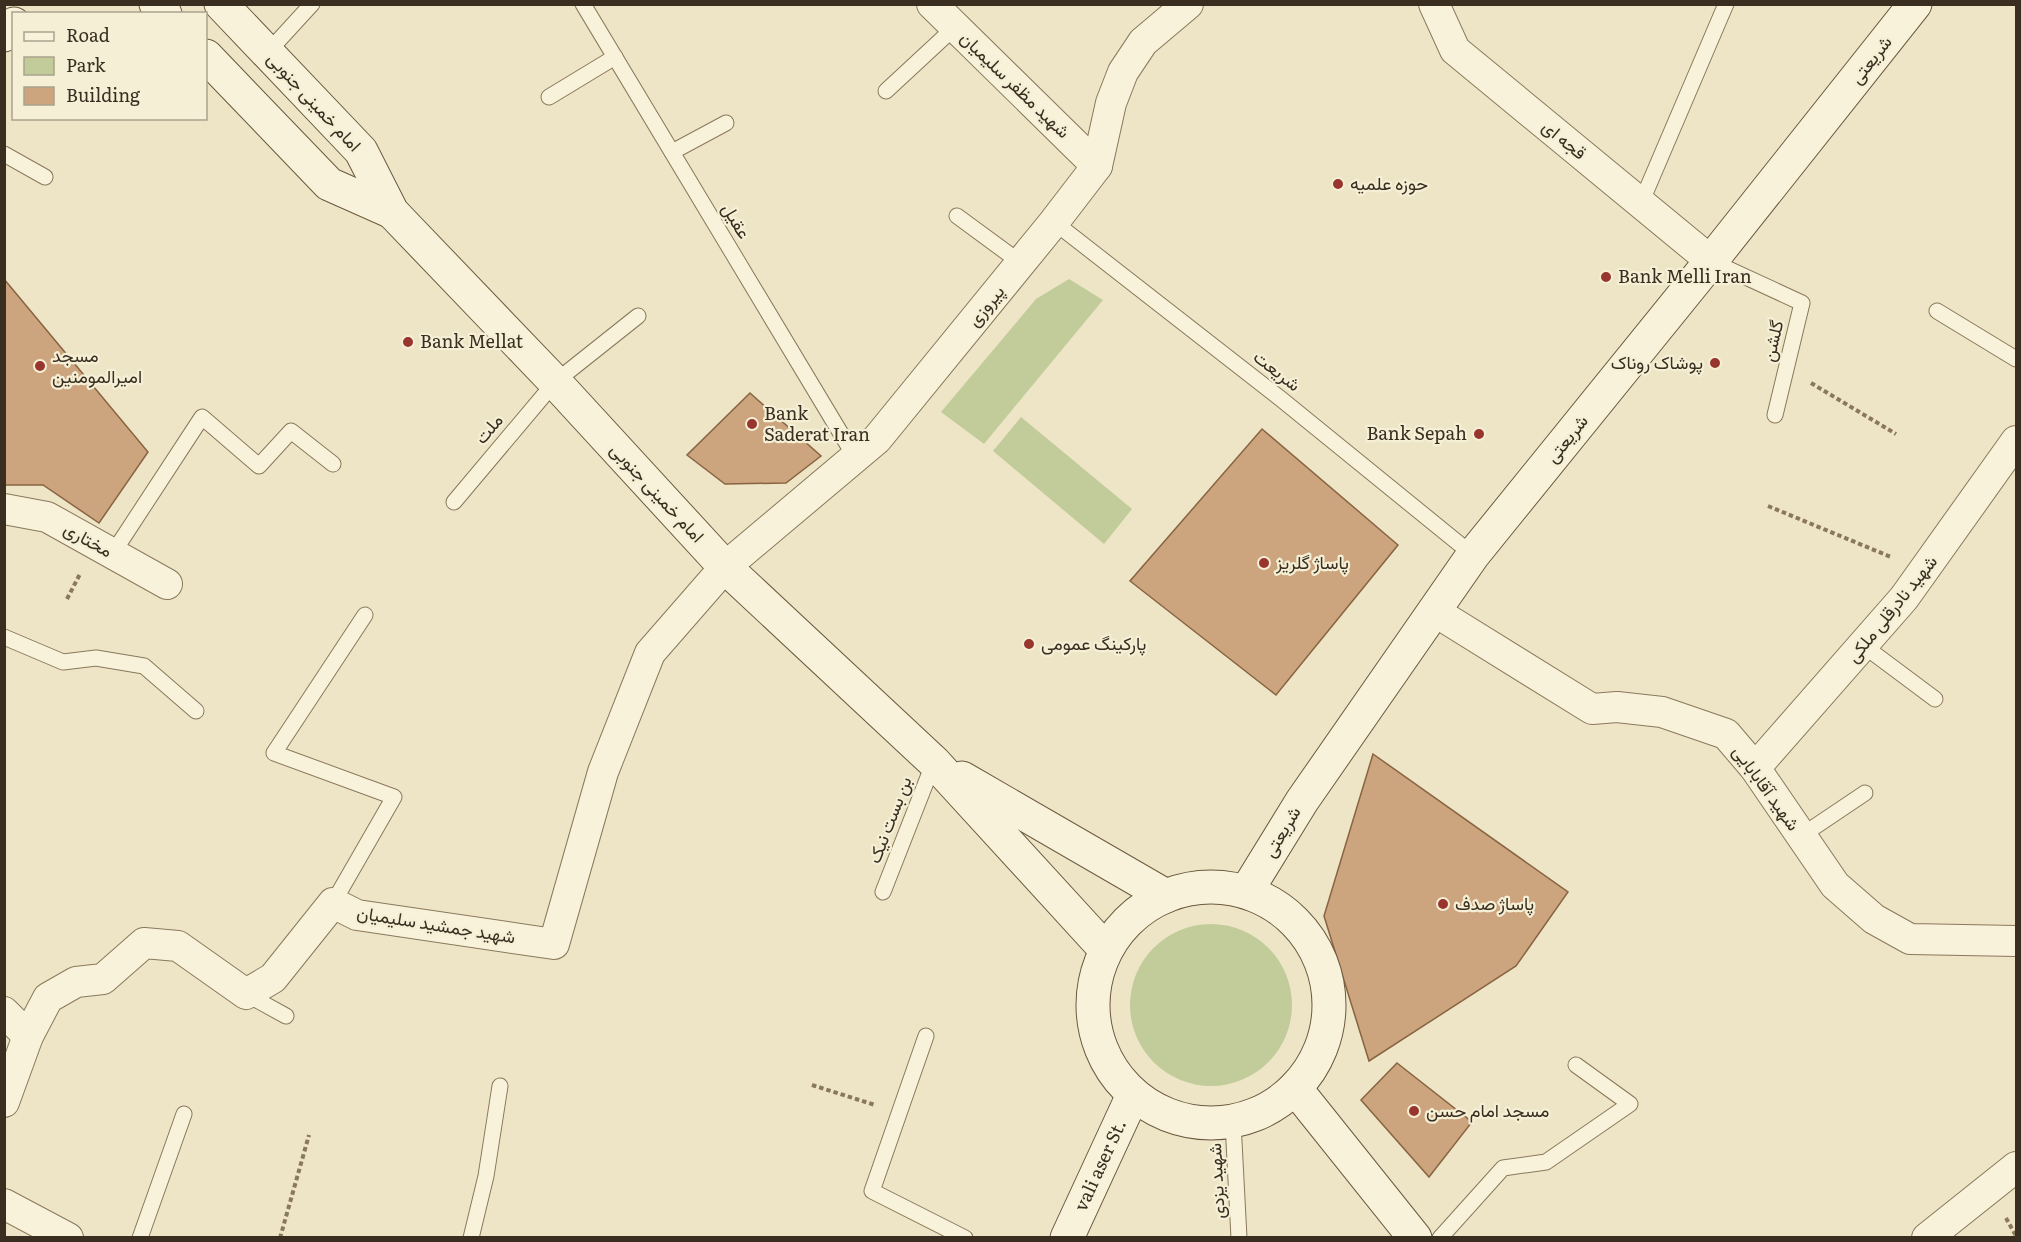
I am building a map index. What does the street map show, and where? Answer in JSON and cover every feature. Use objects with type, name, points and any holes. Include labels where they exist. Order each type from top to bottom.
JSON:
[{"type":"main road","name":"امام خمینی جنوبی","points":[[221,4],[362,151],[392,212],[555,382],[725,567],[934,762]]},
{"type":"main road","name":"شریعتی","points":[[1246,892],[1302,801],[1473,555],[1712,261],[1915,4]]},
{"type":"main road","name":"امام خمینی جنوبی","points":[[207,57],[329,184],[392,212]]},
{"type":"main road","points":[[934,762],[1166,896]]},
{"type":"main road","points":[[934,762],[1106,950]]},
{"type":"main road","points":[[1206,887],[1246,892],[1282,910],[1310,939],[1326,976],[1329,1016],[1318,1055],[1295,1088],[1267,1110],[1233,1122],[1197,1123],[1163,1114],[1132,1095],[1107,1064],[1094,1027],[1094,987],[1106,950],[1122,927],[1142,909],[1166,896],[1206,887]]},
{"type":"main road","points":[[1295,1088],[1415,1238]]},
{"type":"main road","name":"vali aser St.","points":[[1067,1238],[1132,1095]]},
{"type":"street","name":"شهید مظفر سلیمیان","points":[[932,4],[1097,166]]},
{"type":"street","name":"پیروزی","points":[[725,567],[877,439],[1097,166],[1111,103],[1123,72],[1143,42],[1188,4]]},
{"type":"street","name":"قجه ای","points":[[1434,4],[1455,50],[1712,261]]},
{"type":"street","name":"شهید نادرقلی ملکی","points":[[1755,768],[1904,598],[2016,441]]},
{"type":"street","name":"مختاری","points":[[4,509],[47,517],[167,584]]},
{"type":"street","name":"شهید جمشید سلیمیان","points":[[246,994],[273,978],[333,903],[357,915],[554,944],[603,772],[650,653],[725,567]]},
{"type":"street","name":"شهید آقابابایی","points":[[1434,612],[1592,709],[1617,707],[1662,712],[1726,734],[1755,768],[1835,885],[1874,919],[1910,939],[2016,941]]},
{"type":"street","points":[[4,1102],[28,1036],[48,998],[76,982],[103,979],[144,943],[178,946],[246,994]]},
{"type":"street","points":[[4,1012],[28,1036]]},
{"type":"street","points":[[1927,1238],[2016,1167]]},
{"type":"street","points":[[4,1204],[68,1238]]},
{"type":"lane","points":[[268,52],[312,4]]},
{"type":"lane","name":"عقیل","points":[[583,4],[855,458]]},
{"type":"lane","points":[[1641,203],[1726,4]]},
{"type":"lane","points":[[886,91],[955,27]]},
{"type":"lane","points":[[549,97],[615,57]]},
{"type":"lane","points":[[672,152],[726,123]]},
{"type":"lane","points":[[4,154],[45,177]]},
{"type":"lane","points":[[957,216],[1021,263]]},
{"type":"lane","name":"شریعت","points":[[1054,222],[1281,399],[1473,555]]},
{"type":"lane","name":"گلشن","points":[[1712,261],[1802,303],[1775,415]]},
{"type":"lane","points":[[1937,311],[2016,359]]},
{"type":"lane","name":"ملت","points":[[454,502],[555,382],[638,316]]},
{"type":"lane","points":[[112,553],[202,417],[259,466],[291,431],[333,464]]},
{"type":"lane","points":[[333,903],[394,797],[274,753],[365,615]]},
{"type":"lane","points":[[4,637],[63,662],[96,658],[144,666],[196,711]]},
{"type":"lane","points":[[1864,646],[1935,699]]},
{"type":"lane","name":"بن بست نیک","points":[[883,892],[934,762]]},
{"type":"lane","points":[[1801,836],[1865,793]]},
{"type":"lane","points":[[246,994],[286,1016]]},
{"type":"lane","points":[[926,1036],[872,1191],[965,1238]]},
{"type":"lane","points":[[1440,1238],[1503,1168],[1546,1162],[1630,1104],[1576,1065]]},
{"type":"lane","points":[[471,1238],[486,1176],[500,1086]]},
{"type":"lane","points":[[140,1238],[184,1114]]},
{"type":"lane","name":"شهید یزدی","points":[[1233,1122],[1239,1238]]},
{"type":"path","points":[[1787,369],[1896,434]]},
{"type":"path","points":[[1768,506],[1925,571]]},
{"type":"path","points":[[812,1084],[899,1113]]},
{"type":"path","points":[[280,1238],[309,1135]]},
{"type":"green space","points":[[1069,279],[1103,300],[984,444],[941,412],[1036,299]]},
{"type":"green space","points":[[1021,417],[1132,509],[1104,544],[993,451]]},
{"type":"green space","points":[[1211,924],[1227,925],[1242,930],[1269,947],[1286,974],[1291,989],[1291,1021],[1286,1036],[1269,1063],[1242,1080],[1227,1085],[1211,1086],[1195,1085],[1180,1080],[1153,1063],[1136,1036],[1131,1021],[1130,1005],[1131,989],[1136,974],[1153,947],[1180,930],[1195,925]]},
{"type":"building","name":"مسجد امیرالمومنین","points":[[4,279],[148,452],[99,523],[43,485],[4,485]]},
{"type":"building","name":"Bank Saderat Iran","points":[[750,393],[821,456],[786,483],[725,484],[687,455]]},
{"type":"building","name":"پاساژ گلریز","points":[[1262,429],[1398,545],[1276,695],[1130,581]]},
{"type":"building","name":"پاساژ صدف","points":[[1373,754],[1568,892],[1516,966],[1369,1061],[1324,916]]},
{"type":"building","name":"مسجد امام حسن","points":[[1397,1063],[1472,1122],[1429,1177],[1361,1100]]},
{"type":"place","name":"حوزه علمیه","points":[[1338,184]]},
{"type":"place","name":"Bank Melli Iran","points":[[1606,277]]},
{"type":"place","name":"Bank Mellat","points":[[408,342]]},
{"type":"place","name":"پوشاک روناک","points":[[1715,363]]},
{"type":"place","name":"مسجد امیرالمومنین","points":[[40,366]]},
{"type":"place","name":"Bank Saderat Iran","points":[[752,424]]},
{"type":"place","name":"Bank Sepah","points":[[1479,434]]},
{"type":"place","name":"پاساژ گلریز","points":[[1264,563]]},
{"type":"place","name":"پارکینگ عمومی","points":[[1029,644]]},
{"type":"place","name":"پاساژ صدف","points":[[1443,904]]},
{"type":"place","name":"مسجد امام حسن","points":[[1414,1111]]}]
